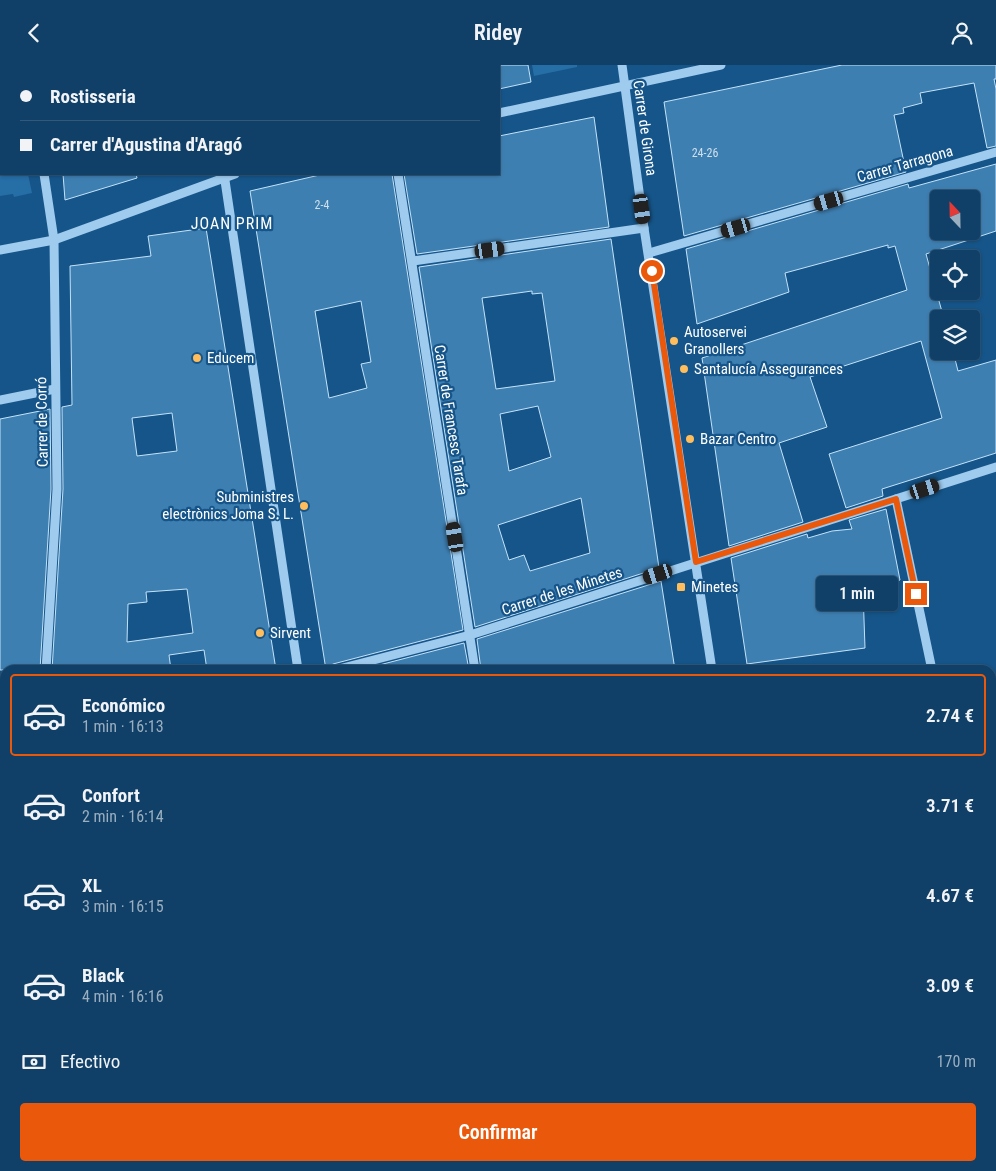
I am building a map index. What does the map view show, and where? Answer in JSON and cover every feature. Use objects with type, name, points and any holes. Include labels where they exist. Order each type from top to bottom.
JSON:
[{"type":"street","name":"Carrer de Girona","points":[[622,65],[644,228],[711,665]]},
{"type":"street","points":[[500,113],[721,65]]},
{"type":"street","name":"Carrer Tarragona","points":[[649,253],[996,152]]},
{"type":"street","name":"Carrer de Corró","points":[[44,175],[54,240],[57,489],[46,665]]},
{"type":"street","name":"Carrer de Francesc Tarafa","points":[[398,175],[474,665]]},
{"type":"street","points":[[0,250],[54,240],[224,176],[297,665]]},
{"type":"street","points":[[412,261],[644,228]]},
{"type":"street","points":[[0,400],[55,389]]},
{"type":"street","name":"Carrer de les Minetes","points":[[355,665],[470,635],[996,467]]},
{"type":"street","points":[[896,499],[931,665]]},
{"type":"shaded area","points":[[532,65],[577,65],[577,67],[534,76]]},
{"type":"shaded area","points":[[0,175],[28,175],[32,193],[14,197],[13,194],[0,196]]},
{"type":"building","points":[[500,65],[528,65],[531,82],[500,89]]},
{"type":"building","points":[[842,65],[996,65],[996,79],[994,79],[996,89],[996,146],[987,148],[974,83],[920,93],[922,103],[903,108],[904,113],[894,115],[906,172],[684,236],[664,102]]},
{"type":"building","points":[[594,117],[609,227],[417,254],[404,175],[500,175],[500,136]]},
{"type":"building","points":[[996,164],[996,231],[980,236],[980,190],[930,190],[930,240],[969,240],[938,250],[930,250],[930,253],[926,254],[930,268],[930,300],[939,300],[942,310],[930,310],[930,360],[955,360],[958,371],[996,360],[996,453],[882,489],[883,496],[846,508],[829,454],[942,418],[921,341],[810,377],[827,427],[779,443],[803,522],[729,546],[702,358],[907,290],[895,246],[888,248],[888,245],[785,273],[789,292],[697,324],[686,249],[908,184],[909,188]]},
{"type":"building","points":[[63,175],[136,175],[137,178],[65,200]]},
{"type":"building","points":[[320,175],[392,175],[463,630],[332,665],[325,665],[250,191]],"holes":[[[361,301],[371,362],[361,364],[367,388],[329,398],[315,311]]]},
{"type":"building","points":[[206,228],[275,665],[206,665],[204,650],[169,655],[170,665],[52,665],[63,489],[62,407],[72,405],[70,266],[151,256],[148,236]],"holes":[[[172,413],[177,451],[137,456],[132,418]],[[187,589],[193,633],[127,642],[128,604],[147,602],[146,592]]]},
{"type":"building","points":[[611,239],[659,568],[475,627],[419,267]],"holes":[[[532,291],[532,294],[542,293],[555,381],[496,389],[482,298]],[[538,406],[551,457],[509,471],[500,414]],[[581,498],[590,553],[530,571],[524,555],[509,560],[498,525]]]},
{"type":"building","points":[[50,409],[51,489],[40,665],[0,665],[0,419]]},
{"type":"building","points":[[886,509],[900,580],[863,591],[865,648],[747,664],[731,558],[807,534],[808,538],[832,531],[852,529],[849,520]]},
{"type":"building","points":[[661,581],[674,665],[480,665],[477,639]]},
{"type":"building","points":[[464,643],[468,665],[379,665]]},
{"type":"place","name":"Autoservei Granollers","points":[[674,341]]},
{"type":"place","name":"Educem","points":[[197,358]]},
{"type":"place","name":"Santalucía Assegurances","points":[[684,369]]},
{"type":"place","name":"Bazar Centro","points":[[690,439]]},
{"type":"place","name":"Subministres electrònics Joma S. L.","points":[[304,506]]},
{"type":"place","name":"Minetes","points":[[681,587]]},
{"type":"place","name":"Sirvent","points":[[260,633]]},
{"type":"district","name":"JOAN PRIM","points":[[232,223]]},
{"type":"route","points":[[652,271],[696,562],[896,499],[916,594]]}]
